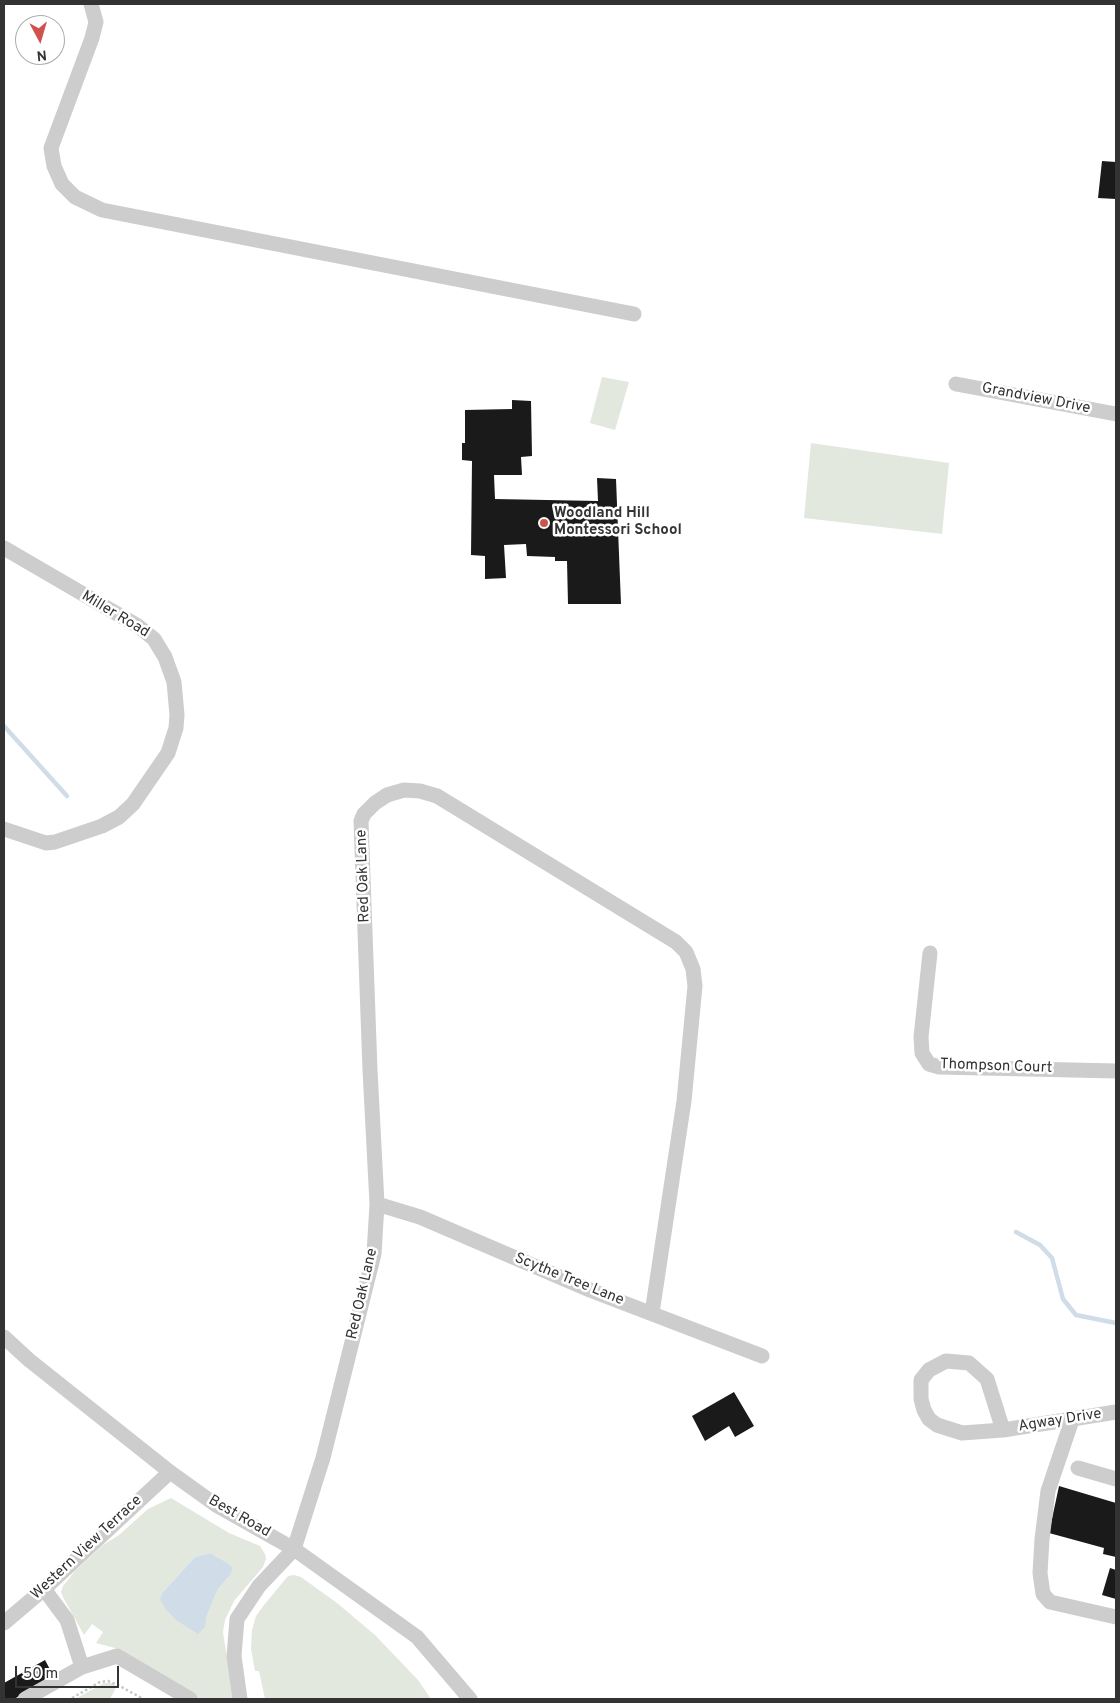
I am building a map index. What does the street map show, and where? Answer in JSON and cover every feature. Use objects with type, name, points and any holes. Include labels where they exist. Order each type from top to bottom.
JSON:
[{"type":"street","points":[[91,4],[96,22],[92,38],[51,148],[54,166],[62,184],[75,197],[102,210],[634,314]]},
{"type":"street","name":"Grandview Drive","points":[[956,384],[1116,414]]},
{"type":"street","name":"Miller Road","points":[[4,548],[138,626],[154,639],[165,657],[174,682],[177,715],[176,728],[168,753],[133,804],[119,817],[102,826],[55,842],[46,843],[4,829]]},
{"type":"street","name":"Red Oak Lane","points":[[294,1549],[323,1458],[374,1254],[377,1204],[370,1070],[362,821],[364,814],[387,795],[404,790],[420,791],[437,796],[676,942],[686,952],[693,969],[695,986],[684,1101],[652,1314]]},
{"type":"street","name":"Thompson Court","points":[[930,953],[921,1037],[922,1052],[930,1064],[939,1066],[1116,1071]]},
{"type":"street","name":"Scythe Tree Lane","points":[[377,1204],[420,1217],[590,1290],[762,1356]]},
{"type":"street","name":"Best Road","points":[[4,1337],[29,1360],[170,1472],[216,1505],[294,1549],[417,1637],[470,1699]]},
{"type":"street","name":"Agway Drive","points":[[1003,1430],[987,1379],[969,1363],[946,1360],[929,1370],[921,1380],[921,1399],[929,1419],[937,1426],[962,1433],[1003,1430],[1116,1412]]},
{"type":"street","points":[[1072,1420],[1048,1491],[1040,1573],[1043,1594],[1050,1602],[1116,1617]]},
{"type":"street","points":[[1078,1468],[1116,1479]]},
{"type":"street","name":"Western View Terrace","points":[[4,1623],[44,1589],[170,1472]]},
{"type":"street","points":[[240,1699],[234,1656],[237,1619],[259,1586],[294,1549]]},
{"type":"street","points":[[44,1589],[67,1620],[82,1667]]},
{"type":"street","points":[[25,1699],[82,1667],[117,1656],[190,1699]]},
{"type":"path","points":[[71,1699],[100,1682],[108,1681],[143,1699]]},
{"type":"shaded area","points":[[602,377],[629,382],[615,430],[590,423]]},
{"type":"shaded area","points":[[811,443],[949,463],[942,534],[804,518]]},
{"type":"shaded area","points":[[171,1498],[229,1533],[260,1546],[265,1554],[266,1559],[263,1567],[234,1601],[225,1620],[223,1632],[234,1699],[200,1699],[115,1648],[96,1643],[103,1632],[92,1624],[84,1635],[64,1599],[61,1592],[63,1586],[75,1571],[103,1545],[119,1535],[148,1509]],"holes":[[[210,1553],[233,1568],[231,1574],[218,1589],[206,1618],[163,1592],[195,1557]]]},
{"type":"shaded area","points":[[210,1553],[233,1568],[231,1574],[218,1589],[206,1618],[205,1627],[198,1634],[176,1620],[160,1599],[163,1592],[195,1557]]},
{"type":"shaded area","points":[[288,1576],[301,1577],[337,1603],[375,1635],[418,1680],[431,1699],[265,1699],[259,1671],[255,1671],[251,1649],[252,1630],[256,1616],[264,1605]]},
{"type":"shaded area","points":[[104,1683],[111,1683],[117,1686],[110,1699],[75,1699]]},
{"type":"building","points":[[1102,161],[1116,162],[1116,199],[1098,198]]},
{"type":"building","name":"Woodland Hill Montessori School","points":[[512,400],[531,401],[532,456],[521,457],[522,475],[494,475],[495,499],[598,501],[597,478],[616,479],[621,604],[568,604],[567,561],[555,561],[555,557],[527,556],[526,544],[504,545],[506,578],[485,579],[485,556],[471,555],[472,461],[462,460],[462,443],[465,443],[465,410],[512,409]]},
{"type":"building","points":[[734,1392],[754,1426],[735,1437],[729,1426],[705,1441],[692,1416]]},
{"type":"building","points":[[1059,1486],[1116,1503],[1116,1557],[1103,1554],[1104,1548],[1049,1533]]},
{"type":"building","points":[[1110,1568],[1116,1570],[1116,1599],[1102,1595]]},
{"type":"building","points":[[45,1660],[54,1677],[14,1699],[4,1699],[4,1683]]},
{"type":"waterway","points":[[4,726],[67,796]]},
{"type":"waterway","points":[[1016,1232],[1040,1245],[1052,1258],[1063,1299],[1076,1315],[1116,1323]]},
{"type":"place","name":"Woodland Hill Montessori School","points":[[544,523]]}]
